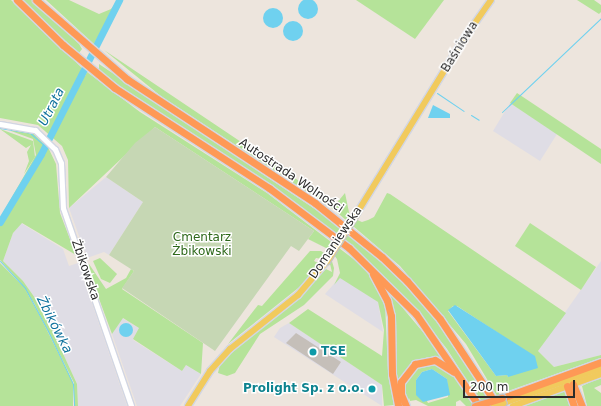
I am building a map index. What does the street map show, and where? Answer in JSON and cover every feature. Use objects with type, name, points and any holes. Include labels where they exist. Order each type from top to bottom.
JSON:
[{"type":"highway","name":"Autostrada Wolności","points":[[17,0],[92,70],[142,107],[307,215],[364,261],[416,314],[467,384],[480,406]]},
{"type":"highway","name":"Autostrada Wolności","points":[[36,0],[99,57],[164,106],[315,203],[382,257],[440,319],[500,403]]},
{"type":"highway","points":[[364,261],[382,288],[391,316],[392,374],[398,406]]},
{"type":"highway","points":[[406,406],[401,394],[401,382],[407,371],[420,362],[442,362],[467,384]]},
{"type":"highway","points":[[475,406],[500,403],[601,362]]},
{"type":"highway","points":[[569,384],[574,406]]},
{"type":"highway","points":[[569,384],[582,406]]},
{"type":"main road","name":"Baśniowa","points":[[430,96],[491,0]]},
{"type":"main road","name":"Domaniewska","points":[[188,406],[210,371],[230,349],[298,295],[327,261],[430,96]]},
{"type":"main road","points":[[512,406],[569,384],[601,368]]},
{"type":"main road","points":[[500,403],[601,374]]},
{"type":"street","name":"Żbikowska","points":[[0,124],[30,128],[43,137],[55,149],[61,163],[63,208],[131,406]]},
{"type":"shaded area","points":[[510,103],[557,134],[540,161],[493,131]]},
{"type":"shaded area","points":[[106,177],[143,202],[109,255],[104,252],[87,258],[69,208]]},
{"type":"shaded area","points":[[21,223],[63,249],[69,266],[78,263],[127,406],[78,406],[77,384],[42,308],[23,281],[3,261],[13,233]]},
{"type":"shaded area","points":[[601,261],[601,355],[554,367],[538,351]]},
{"type":"shaded area","points":[[340,277],[378,302],[383,332],[325,294]]},
{"type":"shaded area","points":[[122,318],[139,328],[133,340],[182,371],[186,365],[201,374],[180,406],[137,406],[112,334]]},
{"type":"shaded area","points":[[289,323],[382,385],[382,406],[274,337],[280,328]]},
{"type":"green space","points":[[0,0],[11,0],[82,68],[80,73],[85,76],[87,72],[140,112],[267,193],[360,264],[379,287],[385,303],[388,371],[394,405],[384,406],[382,385],[289,323],[308,309],[382,356],[384,330],[378,302],[340,278],[334,285],[340,273],[337,259],[330,250],[308,239],[314,231],[155,127],[69,208],[68,160],[62,146],[38,125],[0,118]]},
{"type":"green space","points":[[20,0],[33,0],[79,44],[82,49],[79,53]]},
{"type":"green space","points":[[46,0],[69,0],[99,14],[111,9],[118,0],[94,44]]},
{"type":"green space","points":[[356,0],[444,0],[415,39]]},
{"type":"green space","points":[[577,0],[594,0],[601,5],[601,12],[599,14]]},
{"type":"green space","points":[[104,50],[335,205],[345,193],[350,217],[362,222],[374,217],[387,193],[390,194],[566,313],[538,351],[554,367],[601,355],[601,358],[508,391],[506,385],[501,386],[499,393],[503,406],[466,344],[400,266],[333,209],[162,97]],"holes":[[[453,306],[457,306],[535,357],[508,377],[507,375],[496,376],[448,311]]]},
{"type":"green space","points":[[99,64],[355,236],[419,298],[450,337],[494,406],[483,406],[447,349],[409,301],[356,250],[283,195],[142,104],[99,72]]},
{"type":"green space","points":[[517,93],[601,149],[601,164],[510,103]]},
{"type":"green space","points":[[11,127],[32,132],[45,143],[0,218],[36,155],[33,139],[11,131]]},
{"type":"green space","name":"Cmentarz Żbikowski","points":[[155,127],[314,231],[299,251],[291,246],[215,351],[122,288],[134,271],[109,255],[143,202],[106,177],[135,143]]},
{"type":"green space","points":[[0,129],[33,141],[35,157],[24,174],[29,161],[27,152],[31,145],[26,148]]},
{"type":"green space","points":[[47,145],[56,164],[60,213],[76,255],[22,223],[13,233],[3,261],[23,281],[42,308],[77,384],[78,406],[74,406],[74,383],[34,303],[20,282],[0,260],[0,226]]},
{"type":"green space","points":[[530,223],[596,267],[581,290],[515,246]]},
{"type":"green space","points":[[310,251],[321,251],[331,258],[334,268],[333,276],[304,305],[260,334],[235,373],[227,376],[218,373],[220,364],[243,341],[288,308],[326,269],[332,272],[329,260],[316,258],[314,261],[320,264],[307,281],[228,344],[258,305],[262,306]]},
{"type":"green space","points":[[100,258],[117,274],[110,283],[101,279],[93,261]]},
{"type":"green space","points":[[0,263],[24,287],[42,320],[73,383],[73,406],[0,406]]},
{"type":"green space","points":[[89,264],[106,289],[126,278],[131,269],[134,271],[122,289],[203,343],[201,374],[186,365],[182,371],[133,339],[139,328],[123,318],[112,334],[87,266]]},
{"type":"green space","points":[[386,288],[448,362],[428,357],[410,365],[400,379],[404,406],[396,388],[394,320]]},
{"type":"green space","points":[[438,363],[453,374],[474,406],[466,406],[460,400],[456,402],[456,406],[428,406],[416,400],[410,401],[409,398],[407,402],[403,385],[406,376],[420,364]],"holes":[[[432,369],[447,379],[448,397],[428,403],[416,380],[422,372]]]},
{"type":"green space","points":[[601,377],[601,385],[594,388],[601,393],[601,406],[587,406],[582,386]]},
{"type":"green space","points":[[562,391],[567,392],[573,406],[523,406]]},
{"type":"water","points":[[308,-1],[315,2],[318,9],[315,16],[308,19],[301,16],[298,9],[301,2]]},
{"type":"water","points":[[273,8],[280,11],[283,18],[280,25],[273,28],[266,25],[263,18],[266,11]]},
{"type":"water","points":[[293,21],[300,24],[303,31],[300,38],[293,41],[286,38],[283,31],[286,24]]},
{"type":"water","points":[[433,105],[450,114],[450,118],[428,118]]},
{"type":"water","points":[[455,305],[535,356],[538,368],[508,377],[507,375],[496,376],[448,310]]},
{"type":"water","points":[[123,323],[129,323],[133,327],[133,333],[129,337],[123,337],[119,333],[119,327]]},
{"type":"water","points":[[432,369],[447,379],[450,395],[423,402],[416,395],[416,380],[422,372]]},
{"type":"building","name":"TSE","points":[[296,333],[341,362],[333,374],[286,343]]},
{"type":"waterway","name":"Utrata","points":[[0,222],[41,154],[119,0]]},
{"type":"waterway","points":[[502,112],[601,18]]},
{"type":"waterway","points":[[437,93],[464,111]]},
{"type":"waterway","points":[[471,115],[479,120]]},
{"type":"waterway","points":[[0,128],[30,133],[45,146]]},
{"type":"waterway","name":"Żbikówka","points":[[0,261],[25,288],[48,331],[73,384],[74,406]]},
{"type":"place","name":"TSE","points":[[313,352]]},
{"type":"place","name":"Prolight Sp. z o.o.","points":[[372,389]]}]
